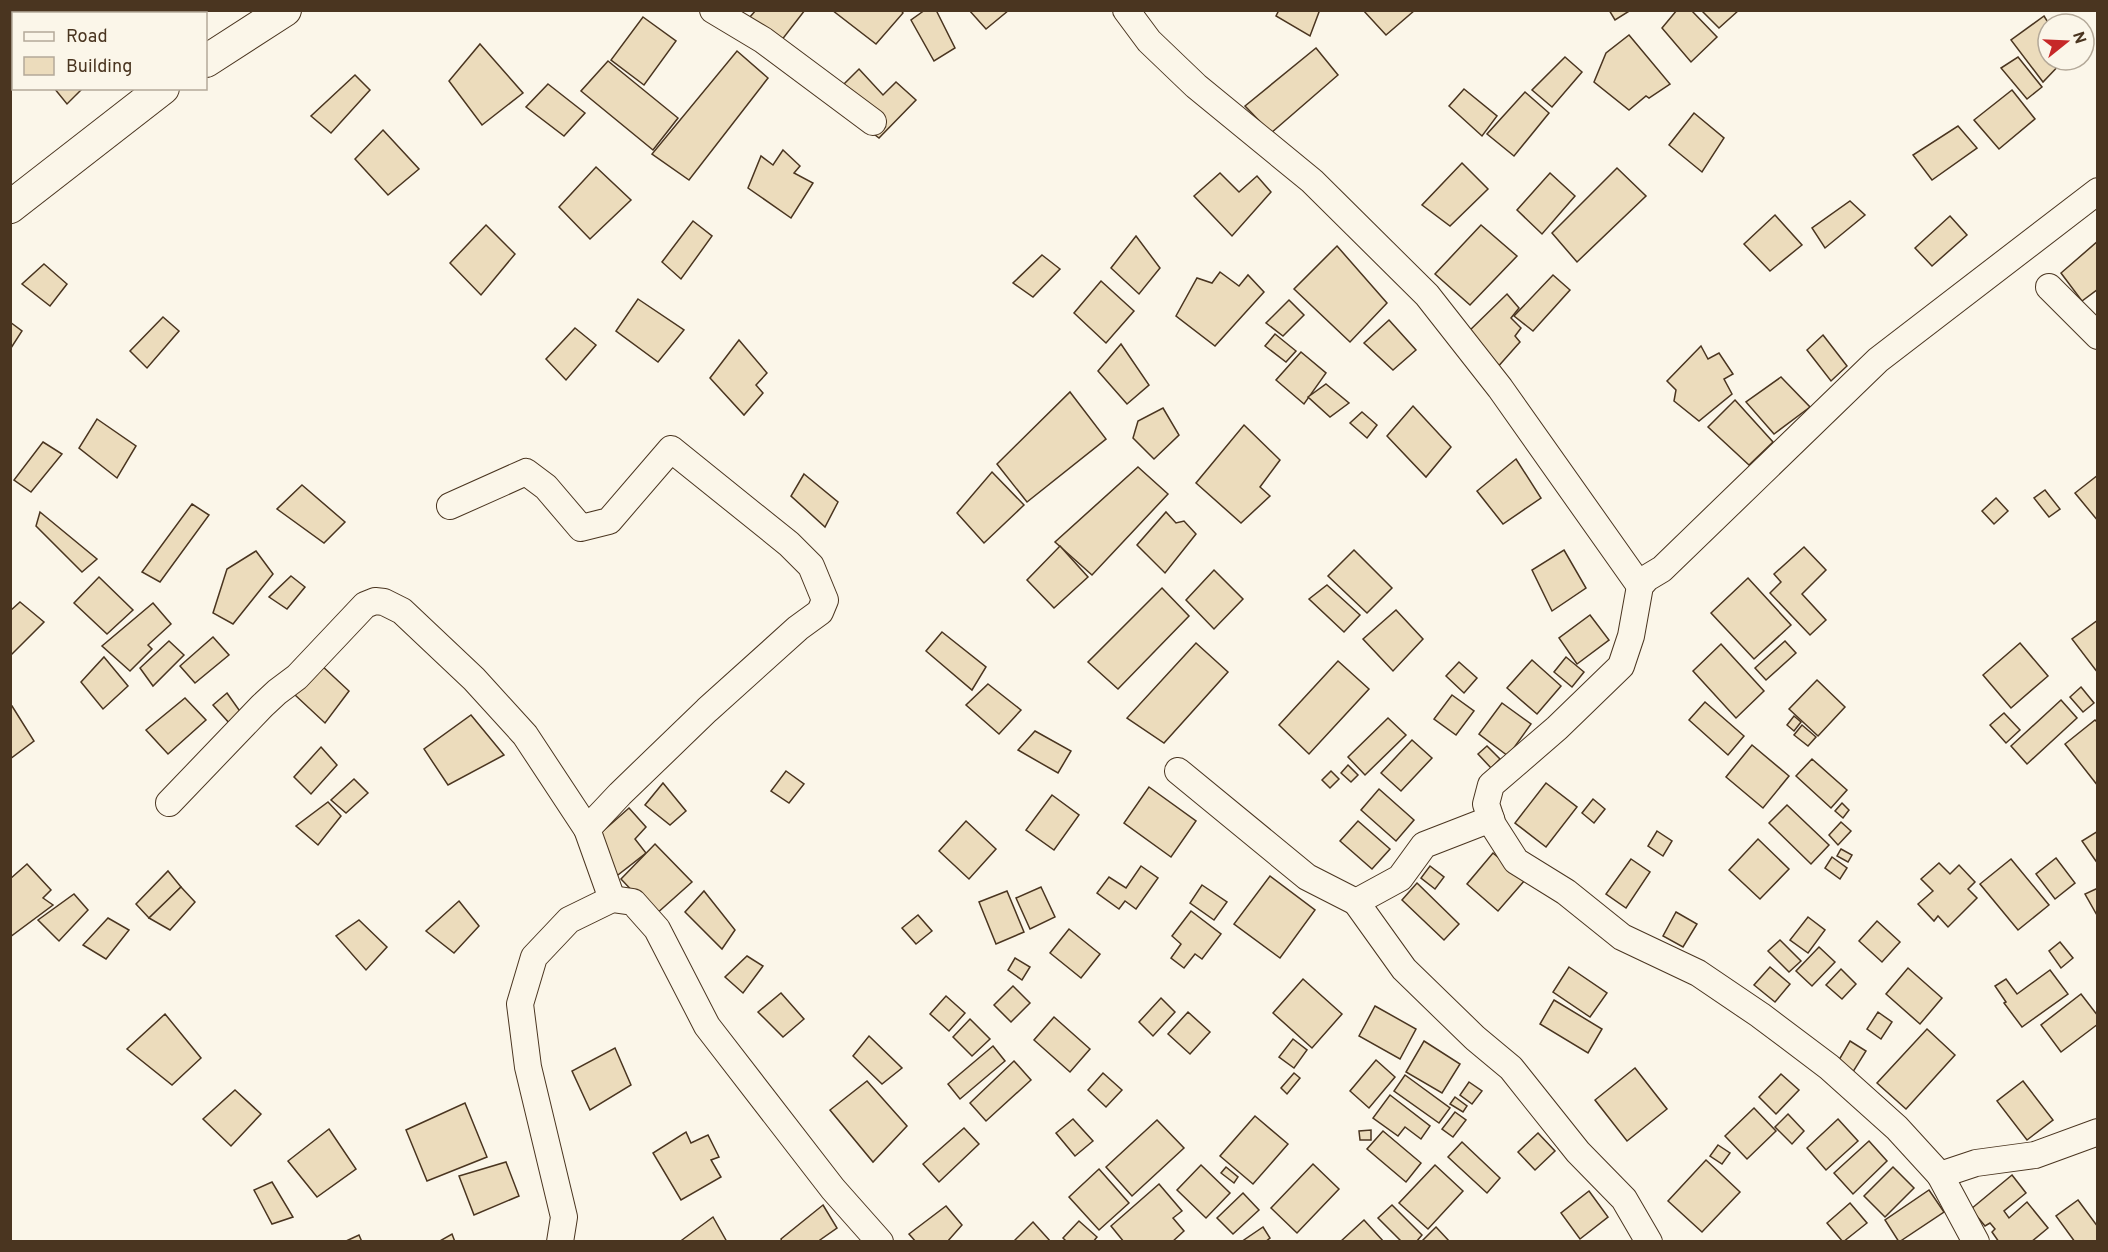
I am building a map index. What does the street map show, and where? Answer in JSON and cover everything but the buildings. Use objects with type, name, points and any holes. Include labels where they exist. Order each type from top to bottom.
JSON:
[{"type":"street","points":[[207,60],[285,10]]},
{"type":"street","points":[[713,10],[763,40],[873,122]]},
{"type":"street","points":[[1126,10],[1149,41],[1196,86],[1312,181],[1427,295],[1500,388],[1640,586]]},
{"type":"street","points":[[10,207],[160,90]]},
{"type":"street","points":[[1976,1242],[1940,1175],[1898,1128],[1829,1067],[1760,1015],[1698,973],[1622,937],[1566,892],[1516,861],[1493,825],[1486,804],[1491,785],[1557,728],[1621,666],[1631,636],[1640,586],[1647,578],[1662,569],[1878,360],[2097,191]]},
{"type":"street","points":[[2049,287],[2097,336]]},
{"type":"street","points":[[450,506],[526,472],[546,487],[581,528],[609,521],[670,449],[789,544],[811,566],[820,585],[825,600],[820,612],[798,628],[707,710],[587,829]]},
{"type":"street","points":[[170,803],[262,706],[297,677],[365,605],[375,601],[384,602],[402,611],[474,679],[525,735],[587,829],[612,900]]},
{"type":"street","points":[[1178,771],[1307,877],[1356,902],[1404,969],[1475,1038],[1511,1068],[1578,1152],[1624,1199],[1649,1242]]},
{"type":"street","points":[[1356,902],[1400,878],[1424,845],[1491,819]]},
{"type":"street","points":[[560,1242],[564,1217],[528,1067],[520,1004],[534,957],[569,920],[612,900],[633,902],[657,929],[707,1026],[833,1189],[880,1242]]},
{"type":"street","points":[[1940,1175],[1976,1163],[2035,1155],[2097,1132]]}]
